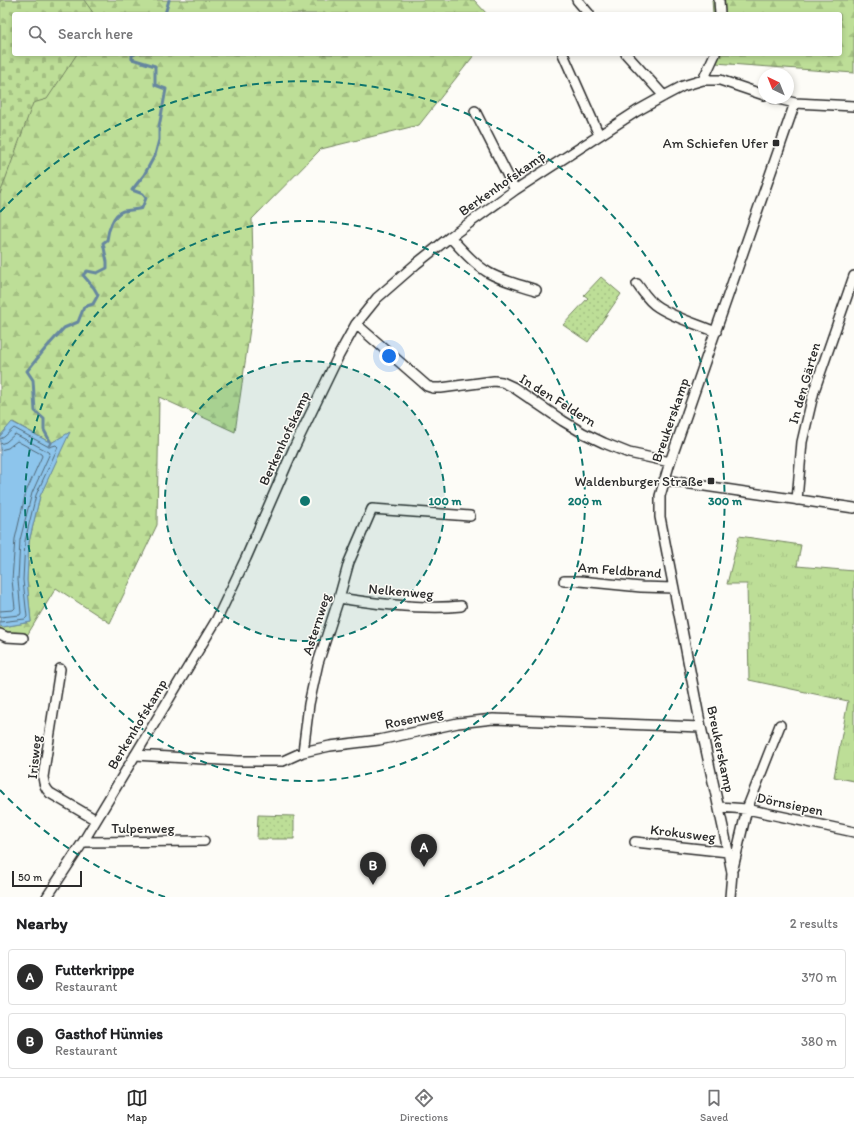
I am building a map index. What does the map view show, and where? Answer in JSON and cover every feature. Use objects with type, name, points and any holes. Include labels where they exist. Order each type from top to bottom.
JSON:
[{"type":"street","points":[[577,0],[587,12]]},
{"type":"street","points":[[719,0],[720,12]]},
{"type":"street","points":[[564,56],[599,135]]},
{"type":"street","points":[[628,56],[664,96]]},
{"type":"street","points":[[703,80],[714,56]]},
{"type":"street","name":"Berkenhofskamp","points":[[47,897],[83,842],[217,619],[338,355],[356,324],[377,298],[389,286],[450,236],[515,190],[599,135],[664,96],[683,86],[703,80],[720,80],[758,93]]},
{"type":"street","points":[[795,104],[854,106]]},
{"type":"street","name":"Breukerskamp","points":[[732,873],[701,727],[660,517],[660,496],[670,462],[795,104]]},
{"type":"street","points":[[475,111],[515,190]]},
{"type":"street","points":[[450,236],[478,266],[489,273],[536,290]]},
{"type":"street","name":"In den Gärten","points":[[797,500],[802,442],[814,391],[854,276]]},
{"type":"street","points":[[637,284],[647,298],[657,307],[670,314],[716,332]]},
{"type":"street","name":"In den Feldern","points":[[356,324],[427,386],[441,388],[494,381],[502,382],[523,393],[583,433],[629,453],[670,462]]},
{"type":"street","points":[[664,480],[854,508]]},
{"type":"street","name":"Asternweg","points":[[303,752],[309,704],[318,663],[349,562],[372,509],[470,516]]},
{"type":"street","name":"Am Feldbrand","points":[[564,581],[674,588]]},
{"type":"street","name":"Nelkenweg","points":[[339,598],[366,602],[443,608],[461,606]]},
{"type":"street","points":[[0,634],[6,637],[23,638]]},
{"type":"street","name":"Irisweg","points":[[60,669],[43,777],[44,783],[50,793],[96,820]]},
{"type":"street","name":"Rosenweg","points":[[135,755],[238,761],[283,761],[303,752],[330,746],[379,740],[458,723],[493,719],[701,727]]},
{"type":"street","name":"Breukerskamp","points":[[730,897],[732,873],[747,809],[780,725]]},
{"type":"street","name":"Dörnsiepen","points":[[719,807],[747,809],[854,832]]},
{"type":"street","name":"Tulpenweg","points":[[83,842],[204,841]]},
{"type":"street","name":"Krokusweg","points":[[635,842],[728,852]]},
{"type":"green space","points":[[0,0],[474,0],[485,12],[12,12],[12,56],[473,56],[419,125],[321,149],[252,219],[254,301],[235,432],[159,397],[157,525],[110,623],[56,588],[26,637],[0,629],[0,626],[3,627],[31,622],[27,580],[29,542],[40,496],[69,433],[51,443],[13,422],[0,436]]},
{"type":"green space","points":[[0,0],[84,0],[93,12],[12,12],[12,56],[76,56],[47,99],[33,103],[0,194]]},
{"type":"green space","points":[[712,0],[854,0],[854,73],[715,63],[715,56],[842,56],[842,12],[713,12]]},
{"type":"green space","points":[[601,277],[621,294],[588,342],[563,325],[588,298],[584,295]]},
{"type":"green space","points":[[739,536],[801,545],[797,566],[854,571],[854,781],[834,777],[848,701],[749,680],[747,584],[727,584]]},
{"type":"green space","points":[[258,815],[294,816],[294,839],[257,839]]},
{"type":"water","points":[[12,422],[51,443],[70,432],[40,496],[29,542],[27,580],[31,622],[3,627],[0,626],[0,436]]},
{"type":"waterway","points":[[166,12],[169,0]]},
{"type":"waterway","points":[[49,446],[51,443],[44,430],[44,419],[35,411],[33,380],[27,371],[64,328],[78,322],[84,307],[93,304],[98,295],[83,275],[87,271],[97,273],[107,268],[103,243],[107,240],[110,228],[116,216],[123,211],[142,208],[146,198],[143,194],[132,190],[144,175],[155,155],[159,140],[159,127],[166,89],[155,85],[155,66],[132,59],[132,56]]},
{"type":"place","name":"Am Schiefen Ufer","points":[[776,143]]},
{"type":"place","name":"Waldenburger Straße","points":[[711,481]]},
{"type":"place","name":"Futterkrippe","points":[[424,867]]},
{"type":"place","name":"Gasthof Hünnies","points":[[373,885]]}]
